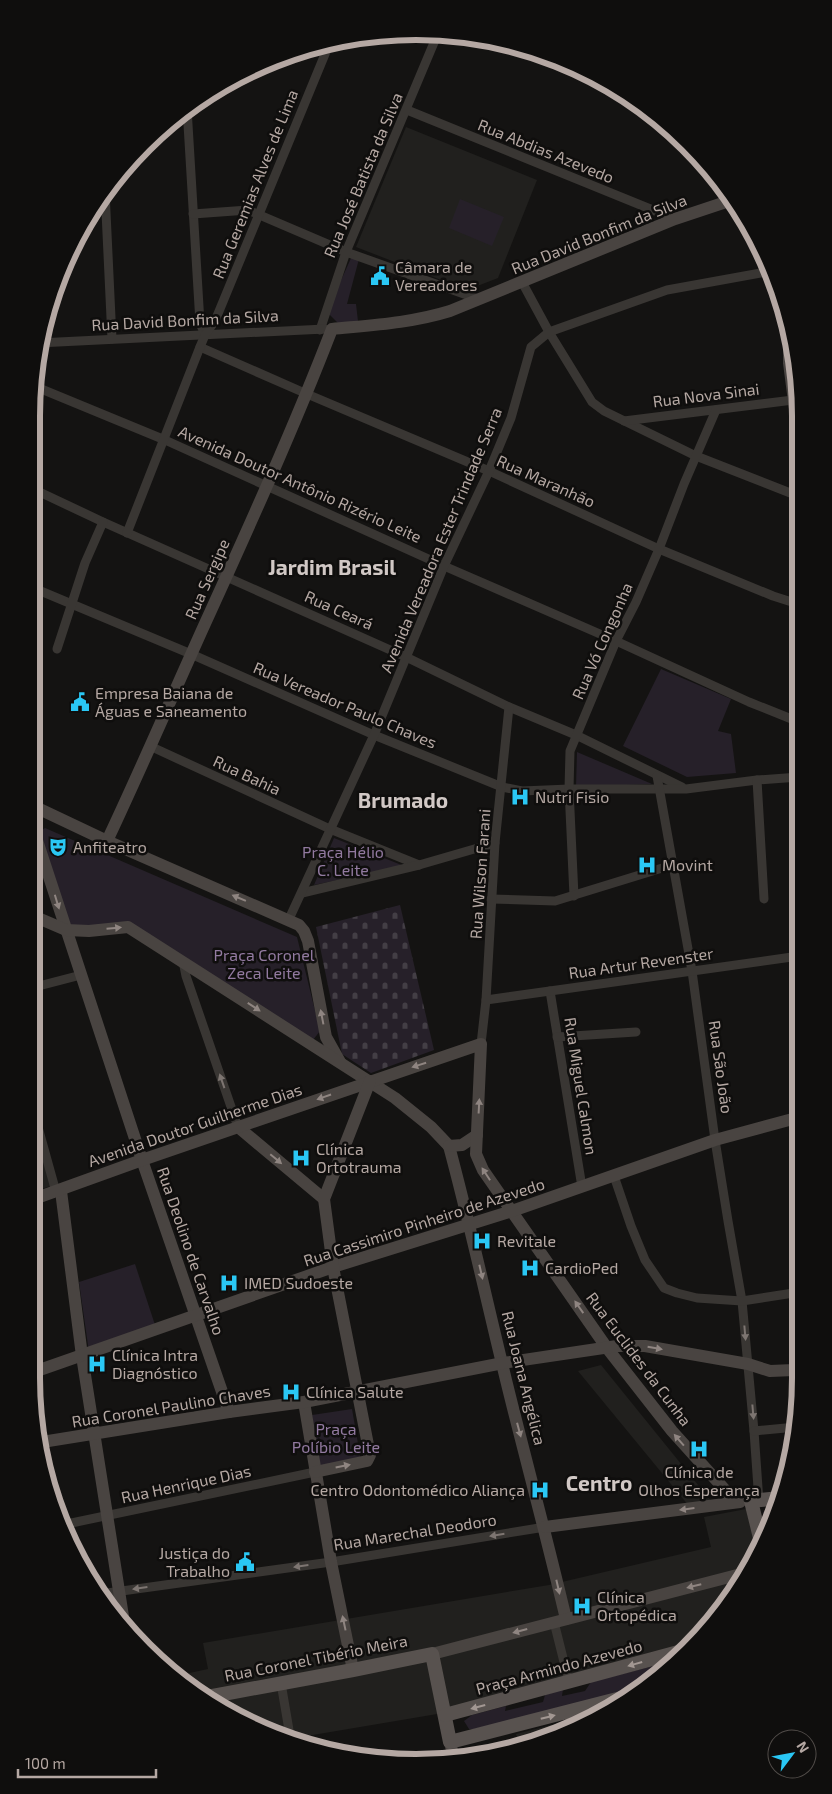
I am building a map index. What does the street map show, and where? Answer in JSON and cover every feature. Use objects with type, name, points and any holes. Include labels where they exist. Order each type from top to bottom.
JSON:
[{"type":"main road","points":[[759,1530],[755,1501],[772,1499]]},
{"type":"main road","points":[[432,1654],[450,1742],[570,1718],[592,1710]]},
{"type":"main road","name":"Rua Coronel Tibério Meira","points":[[214,1695],[432,1654]]},
{"type":"main road","name":"Praça Armindo Azevedo","points":[[445,1715],[672,1654]]},
{"type":"street","name":"Rua José Batista da Silva","points":[[326,329],[346,252],[435,41]]},
{"type":"street","name":"Rua Geremias Alves de Lima","points":[[127,533],[200,347],[205,335],[215,322],[326,51]]},
{"type":"street","name":"Rua Abdias Azevedo","points":[[407,110],[675,219]]},
{"type":"street","points":[[188,118],[200,323],[205,335]]},
{"type":"street","name":"Rua David Bonfim da Silva","points":[[47,343],[326,329],[395,324],[424,319],[450,311],[675,219],[725,202]]},
{"type":"street","points":[[106,204],[112,339]]},
{"type":"street","points":[[193,214],[248,210],[346,252],[478,299]]},
{"type":"street","name":"Avenida Vereadora Ester Trindade Serra","points":[[289,919],[374,735],[444,566],[489,472],[511,418],[531,347],[549,332],[667,290],[763,273]]},
{"type":"street","points":[[522,282],[549,332],[592,402],[623,421],[696,456],[792,494]]},
{"type":"street","name":"Rua Sergipe","points":[[107,841],[152,747],[191,654],[307,394],[326,329]]},
{"type":"street","name":"Rua Maranhão","points":[[200,347],[489,472],[659,549],[792,602]]},
{"type":"street","name":"Avenida Doutor Antônio Rizério Leite","points":[[41,389],[164,440],[749,702],[792,719]]},
{"type":"street","name":"Rua Nova Sinai","points":[[623,421],[791,399]]},
{"type":"street","name":"Rua Vó Congonha","points":[[574,896],[569,789],[570,752],[616,641],[636,602],[659,549],[716,410]]},
{"type":"street","name":"Rua Ceará","points":[[40,492],[127,533],[406,656],[509,706],[576,735],[686,789]]},
{"type":"street","points":[[57,649],[85,563],[103,522]]},
{"type":"street","name":"Rua Vereador Paulo Chaves","points":[[40,591],[191,654],[374,735],[502,787],[522,791],[686,789],[792,778]]},
{"type":"street","name":"Rua Wilson Farani","points":[[481,1044],[486,1000],[495,843],[509,706]]},
{"type":"street","name":"Rua Bahia","points":[[152,747],[330,830]]},
{"type":"street","name":"Rua São João","points":[[657,776],[692,971],[715,1140],[742,1301],[754,1431],[755,1501]]},
{"type":"street","points":[[757,780],[764,899]]},
{"type":"street","points":[[40,809],[107,841],[299,925],[304,930],[308,941],[326,1037],[340,1062]]},
{"type":"street","points":[[40,824],[64,820]]},
{"type":"street","points":[[330,830],[419,865]]},
{"type":"street","points":[[302,893],[419,865],[495,843]]},
{"type":"street","points":[[40,847],[66,930]]},
{"type":"street","points":[[492,899],[555,901],[672,865]]},
{"type":"street","points":[[40,919],[66,930],[89,931],[128,927],[395,1098],[449,1146],[462,1146],[477,1135],[481,1044]]},
{"type":"street","name":"Rua Deolino de Carvalho","points":[[66,930],[142,1160],[229,1412]]},
{"type":"street","name":"Rua Artur Revenster","points":[[486,1000],[792,957]]},
{"type":"street","points":[[183,961],[186,976],[238,1127],[324,1199]]},
{"type":"street","points":[[40,986],[80,975]]},
{"type":"street","name":"Rua Miguel Calmon","points":[[550,991],[582,1186]]},
{"type":"street","points":[[558,1037],[636,1032]]},
{"type":"street","points":[[309,1043],[326,1037]]},
{"type":"street","name":"Avenida Doutor Guilherme Dias","points":[[40,1197],[142,1160],[481,1044]]},
{"type":"street","points":[[448,1055],[464,1056],[473,1061],[480,1074]]},
{"type":"street","points":[[395,1098],[391,1086],[394,1077],[400,1071]]},
{"type":"street","points":[[315,1472],[348,1466],[370,1458],[333,1267],[324,1199],[370,1081]]},
{"type":"street","name":"Rua Cassimiro Pinheiro de Azevedo","points":[[40,1370],[333,1267],[512,1211],[715,1140],[792,1119]]},
{"type":"street","points":[[40,1132],[58,1192],[123,1613]]},
{"type":"street","name":"Rua Euclides da Cunha","points":[[477,1135],[476,1154],[483,1170],[607,1348],[672,1432],[736,1502]]},
{"type":"street","name":"Rua Joana Angélica","points":[[449,1146],[470,1224],[515,1415],[545,1527],[560,1620]]},
{"type":"street","points":[[614,1176],[645,1260],[664,1288],[697,1298],[742,1301],[792,1293]]},
{"type":"street","name":"Rua Coronel Paulino Chaves","points":[[45,1441],[304,1402],[503,1363],[617,1346],[645,1346],[748,1364],[770,1371],[792,1369]]},
{"type":"street","points":[[304,1402],[331,1562],[354,1670]]},
{"type":"street","points":[[754,1431],[789,1428]]},
{"type":"street","name":"Rua Henrique Dias","points":[[69,1523],[315,1472]]},
{"type":"street","name":"Rua Marechal Deodoro","points":[[107,1593],[331,1562],[545,1527],[755,1501]]},
{"type":"street","points":[[432,1654],[736,1575]]},
{"type":"street","points":[[560,1620],[569,1682]]},
{"type":"street","points":[[281,1683],[289,1732]]},
{"type":"street","points":[[450,1742],[452,1752]]},
{"type":"shaded area","points":[[406,127],[537,180],[498,278],[467,290],[356,247]]},
{"type":"shaded area","points":[[40,1148],[51,1186],[40,1189]]},
{"type":"shaded area","points":[[601,1365],[711,1501],[689,1506],[578,1371]]},
{"type":"shaded area","points":[[746,1509],[754,1542],[729,1587],[699,1626],[678,1648],[449,1712],[304,1737],[272,1725],[228,1704],[185,1674],[208,1669],[203,1643],[549,1585],[711,1547],[704,1517]]},
{"type":"shaded area","points":[[588,1712],[569,1721],[568,1717]]},
{"type":"shaded area","points":[[563,1722],[537,1734],[518,1740],[516,1734]]},
{"type":"green space","points":[[460,199],[504,217],[492,246],[449,228]]},
{"type":"green space","points":[[352,256],[359,259],[347,304],[356,304],[358,321],[339,324],[329,314],[329,307]]},
{"type":"green space","points":[[661,669],[731,699],[718,731],[731,734],[736,773],[687,777],[623,746]]},
{"type":"green space","points":[[577,752],[652,784],[576,787]]},
{"type":"green space","name":"Praça Coronel Zeca Leite","points":[[45,828],[297,937],[320,1031],[313,1040],[129,926],[73,932],[40,839],[40,832]]},
{"type":"green space","name":"Praça Hélio C. Leite","points":[[334,838],[404,866],[314,885]]},
{"type":"green space","points":[[400,905],[434,1050],[371,1073],[342,1054],[316,927]]},
{"type":"green space","points":[[135,1264],[156,1328],[89,1352],[79,1282]]},
{"type":"green space","name":"Praça Políbio Leite","points":[[352,1409],[361,1461],[320,1467],[312,1415]]},
{"type":"green space","points":[[660,1664],[619,1694],[474,1729],[469,1729],[464,1721],[472,1715],[506,1706],[505,1711],[543,1702],[545,1695],[563,1689],[562,1696],[585,1691],[591,1682]]},
{"type":"place","name":"Câmara de Vereadores","points":[[380,276]]},
{"type":"place","name":"Empresa Baiana de Águas e Saneamento","points":[[80,702]]},
{"type":"place","name":"Nutri Fisio","points":[[520,797]]},
{"type":"place","name":"Anfiteatro","points":[[58,847]]},
{"type":"place","name":"Movint","points":[[647,865]]},
{"type":"place","name":"Clínica Ortotrauma","points":[[301,1158]]},
{"type":"place","name":"Revitale","points":[[482,1241]]},
{"type":"place","name":"CardioPed","points":[[530,1268]]},
{"type":"place","name":"IMED Sudoeste","points":[[229,1283]]},
{"type":"place","name":"Clínica Intra Diagnóstico","points":[[97,1364]]},
{"type":"place","name":"Clínica Salute","points":[[291,1392]]},
{"type":"place","name":"Clínica de Olhos Esperança","points":[[699,1449]]},
{"type":"place","name":"Centro Odontomédico Aliança","points":[[540,1490]]},
{"type":"place","name":"Justiça do Trabalho","points":[[245,1562]]},
{"type":"place","name":"Clínica Ortopédica","points":[[582,1606]]},
{"type":"district","name":"Jardim Brasil","points":[[332,568]]},
{"type":"district","name":"Brumado","points":[[403,801]]},
{"type":"district","name":"Centro","points":[[599,1484]]}]
